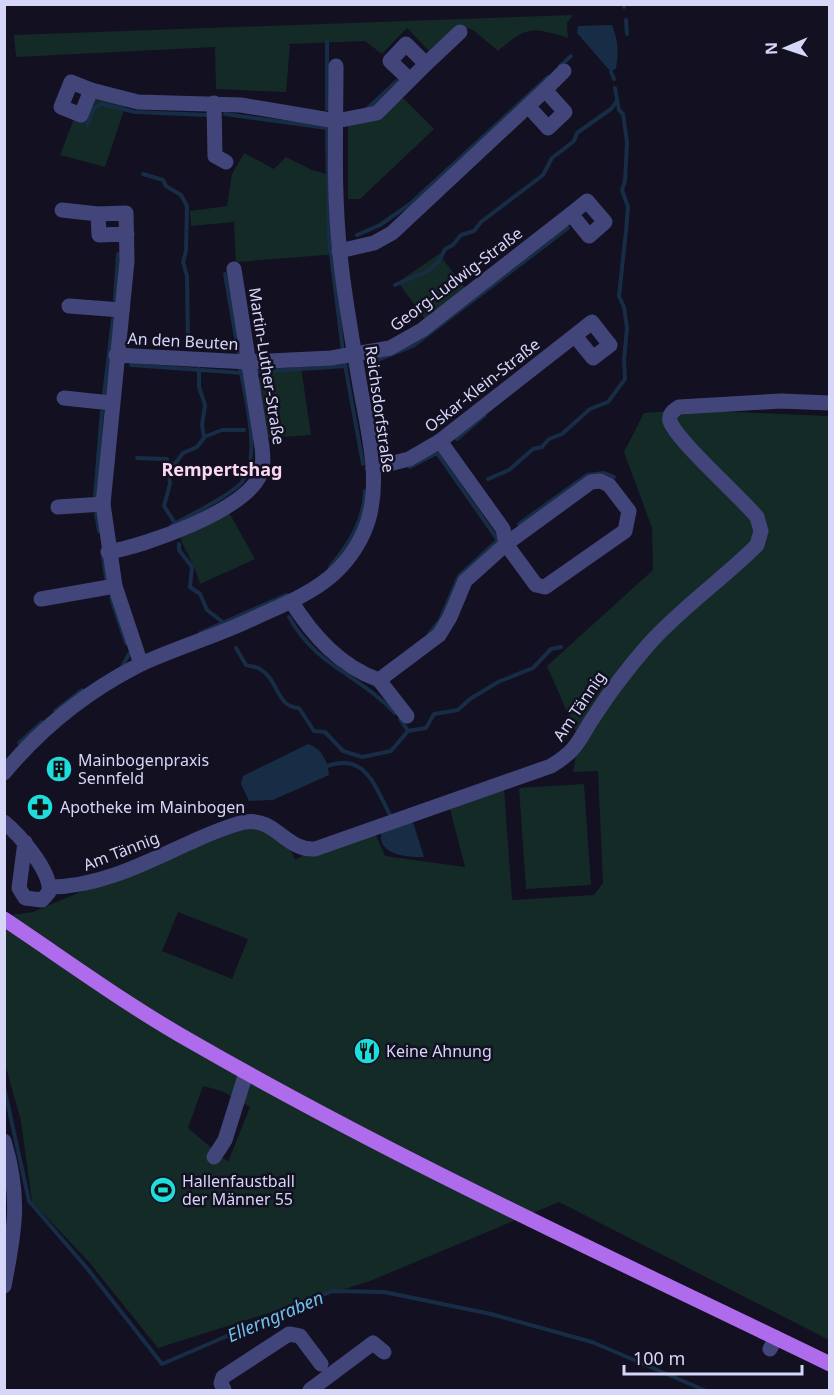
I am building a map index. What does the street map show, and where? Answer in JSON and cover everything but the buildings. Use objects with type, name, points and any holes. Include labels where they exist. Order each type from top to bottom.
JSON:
[{"type":"main road","points":[[4,919],[105,987],[246,1073],[369,1139],[773,1343],[830,1364]]},
{"type":"street","points":[[91,90],[138,102],[214,103],[264,108],[336,121],[376,113],[460,32]]},
{"type":"street","points":[[410,80],[390,61],[406,45],[426,64]]},
{"type":"street","name":"Reichsdorfstraße","points":[[4,773],[45,728],[91,693],[141,664],[291,601],[331,578],[355,548],[370,510],[373,468],[339,251],[336,191],[336,66]]},
{"type":"street","points":[[339,251],[359,248],[392,233],[564,71]]},
{"type":"street","points":[[528,106],[548,128],[565,112],[545,90]]},
{"type":"street","points":[[214,103],[215,156],[226,162]]},
{"type":"street","points":[[62,210],[98,214],[126,213],[127,234],[122,310],[103,504],[108,552],[115,586],[141,664]]},
{"type":"street","points":[[98,214],[99,235],[127,234]]},
{"type":"street","name":"Georg-Ludwig-Straße","points":[[355,354],[390,348],[406,341],[571,214]]},
{"type":"street","name":"Martin-Luther-Straße","points":[[108,552],[147,544],[176,531],[231,503],[256,482],[262,468],[263,453],[234,269]]},
{"type":"street","points":[[69,306],[122,310]]},
{"type":"street","name":"Oskar-Klein-Straße","points":[[373,468],[409,459],[440,441],[575,336]]},
{"type":"street","name":"An den Beuten","points":[[117,355],[248,362],[305,361],[355,354]]},
{"type":"street","points":[[64,398],[111,404]]},
{"type":"street","name":"Am Tännig","points":[[50,887],[74,887],[98,881],[217,831],[248,822],[269,825],[299,848],[315,849],[551,766],[567,756],[581,742],[593,717],[621,677],[651,643],[757,545],[761,531],[757,517],[682,439],[670,422],[674,410],[679,407],[781,401],[830,403]]},
{"type":"street","points":[[379,680],[439,635],[450,617],[465,581],[506,544],[591,482],[600,481],[609,485],[629,511],[625,531],[545,587],[537,585],[506,544],[503,530],[440,441]]},
{"type":"street","points":[[58,507],[103,504]]},
{"type":"street","points":[[41,599],[115,586]]},
{"type":"street","points":[[291,601],[315,636],[338,657],[364,675],[379,680],[407,716]]},
{"type":"street","points":[[4,822],[25,842],[50,887],[50,892],[42,900],[30,900],[21,893],[19,888],[25,842]]},
{"type":"street","points":[[214,1156],[225,1140],[246,1073]]},
{"type":"street","points":[[4,1141],[16,1194],[16,1214],[4,1286]]},
{"type":"street","points":[[224,1390],[221,1383],[223,1377],[289,1334],[300,1336],[321,1364]]},
{"type":"street","points":[[310,1390],[373,1343],[384,1352]]},
{"type":"green space","points":[[573,15],[567,23],[568,38],[546,32],[530,31],[516,37],[498,51],[473,30],[458,25],[429,51],[407,28],[382,54],[365,41],[287,44],[290,45],[286,92],[216,89],[215,47],[16,57],[14,35]]},
{"type":"green space","points":[[97,93],[127,101],[105,167],[60,155],[75,116]]},
{"type":"green space","points":[[400,95],[434,129],[360,199],[348,199],[348,125]]},
{"type":"green space","points":[[244,153],[274,169],[286,157],[312,170],[333,176],[338,254],[236,262],[234,222],[191,226],[190,211],[227,206],[232,174]]},
{"type":"green space","points":[[439,254],[468,292],[428,323],[398,282]]},
{"type":"green space","points":[[301,367],[311,435],[266,438],[258,379],[269,369]]},
{"type":"green space","points":[[687,410],[829,416],[829,1340],[559,1202],[370,1281],[158,1348],[89,1262],[32,1202],[21,1121],[5,1064],[4,916],[33,912],[221,832],[259,827],[290,849],[295,860],[307,853],[375,833],[385,856],[465,867],[450,809],[504,789],[512,900],[594,895],[603,883],[598,771],[573,772],[579,739],[547,666],[653,570],[652,528],[624,452],[644,413]],"holes":[[[178,912],[248,939],[232,979],[162,951]],[[203,1086],[222,1091],[250,1107],[228,1162],[188,1128]]]},
{"type":"green space","points":[[226,507],[255,559],[200,584],[178,531]]},
{"type":"green space","points":[[584,784],[591,885],[526,889],[519,788]]},
{"type":"water","points":[[612,25],[618,51],[616,68],[611,72],[577,33],[578,26]]},
{"type":"water","points":[[308,744],[323,756],[329,775],[273,800],[249,801],[241,784],[243,776]]},
{"type":"water","points":[[413,822],[424,857],[409,857],[394,853],[383,845],[382,831]]},
{"type":"waterway","points":[[626,20],[627,34]]},
{"type":"waterway","points":[[327,41],[327,109]]},
{"type":"waterway","points":[[560,66],[571,56]]},
{"type":"waterway","points":[[611,72],[614,79]]},
{"type":"waterway","points":[[357,235],[380,225],[410,204],[548,77]]},
{"type":"waterway","points":[[367,109],[397,81]]},
{"type":"waterway","points":[[488,479],[509,470],[533,449],[542,447],[549,439],[562,434],[590,409],[608,402],[625,379],[627,328],[624,307],[619,296],[628,207],[622,190],[625,181],[627,142],[623,114],[619,110],[615,88]]},
{"type":"waterway","points":[[395,285],[428,271],[439,261],[445,249],[453,245],[461,235],[474,231],[481,222],[543,175],[552,158],[574,141],[577,133],[611,109],[617,101]]},
{"type":"waterway","points":[[87,125],[94,108],[102,104],[135,112],[208,115]]},
{"type":"waterway","points":[[225,114],[327,128],[329,239],[343,351]]},
{"type":"waterway","points":[[143,174],[163,180],[166,186],[181,195],[187,206],[186,251],[183,262],[187,276],[188,345]]},
{"type":"waterway","points":[[370,363],[413,346],[568,228]]},
{"type":"waterway","points":[[115,300],[118,254]]},
{"type":"waterway","points":[[225,274],[239,356]]},
{"type":"waterway","points":[[104,395],[113,319]]},
{"type":"waterway","points":[[344,359],[363,464]]},
{"type":"waterway","points":[[131,365],[243,373]]},
{"type":"waterway","points":[[254,372],[346,366]]},
{"type":"waterway","points":[[171,526],[223,497],[238,486],[246,476],[250,462],[251,430],[240,367]]},
{"type":"waterway","points":[[175,523],[164,506],[170,484],[169,472],[183,453],[197,447],[204,438],[202,425],[205,405],[199,387],[199,369]]},
{"type":"waterway","points":[[95,496],[102,412]]},
{"type":"waterway","points":[[457,439],[485,415]]},
{"type":"waterway","points":[[204,437],[222,430],[244,430]]},
{"type":"waterway","points":[[410,467],[437,453],[498,540],[459,576],[440,620],[429,634]]},
{"type":"waterway","points":[[137,458],[167,459],[169,472]]},
{"type":"waterway","points":[[519,524],[587,475],[604,473],[614,477]]},
{"type":"waterway","points":[[330,567],[354,532],[362,512],[365,491]]},
{"type":"waterway","points":[[96,513],[99,531]]},
{"type":"waterway","points":[[179,544],[179,550],[192,567],[190,587],[200,594],[207,610],[224,623]]},
{"type":"waterway","points":[[103,557],[106,578]]},
{"type":"waterway","points":[[200,633],[286,595]]},
{"type":"waterway","points":[[111,598],[126,643]]},
{"type":"waterway","points":[[289,617],[312,648],[395,713]]},
{"type":"waterway","points":[[314,731],[325,732],[343,751],[362,757],[391,751],[408,731],[426,728],[434,714],[458,710],[470,699],[498,682],[533,668],[551,649],[561,647]]},
{"type":"waterway","points":[[236,648],[246,665],[258,668],[266,674],[286,703],[299,708],[314,731]]},
{"type":"waterway","points":[[122,667],[129,654]]},
{"type":"waterway","points":[[55,711],[82,690]]},
{"type":"waterway","points":[[400,719],[408,731]]},
{"type":"waterway","points":[[19,743],[42,722]]},
{"type":"waterway","points":[[327,766],[340,763],[360,768],[374,784],[390,815]]},
{"type":"waterway","name":"Ellerngraben","points":[[4,1087],[29,1201],[86,1267],[162,1364],[332,1291],[384,1292],[491,1314],[592,1342],[704,1390]]},
{"type":"place","name":"Mainbogenpraxis Sennfeld","points":[[59,769]]},
{"type":"place","name":"Apotheke im Mainbogen","points":[[40,807]]},
{"type":"place","name":"Keine Ahnung","points":[[367,1051]]},
{"type":"place","name":"Hallenfaustball der Männer 55","points":[[163,1190]]},
{"type":"district","name":"Rempertshag","points":[[222,469]]}]
